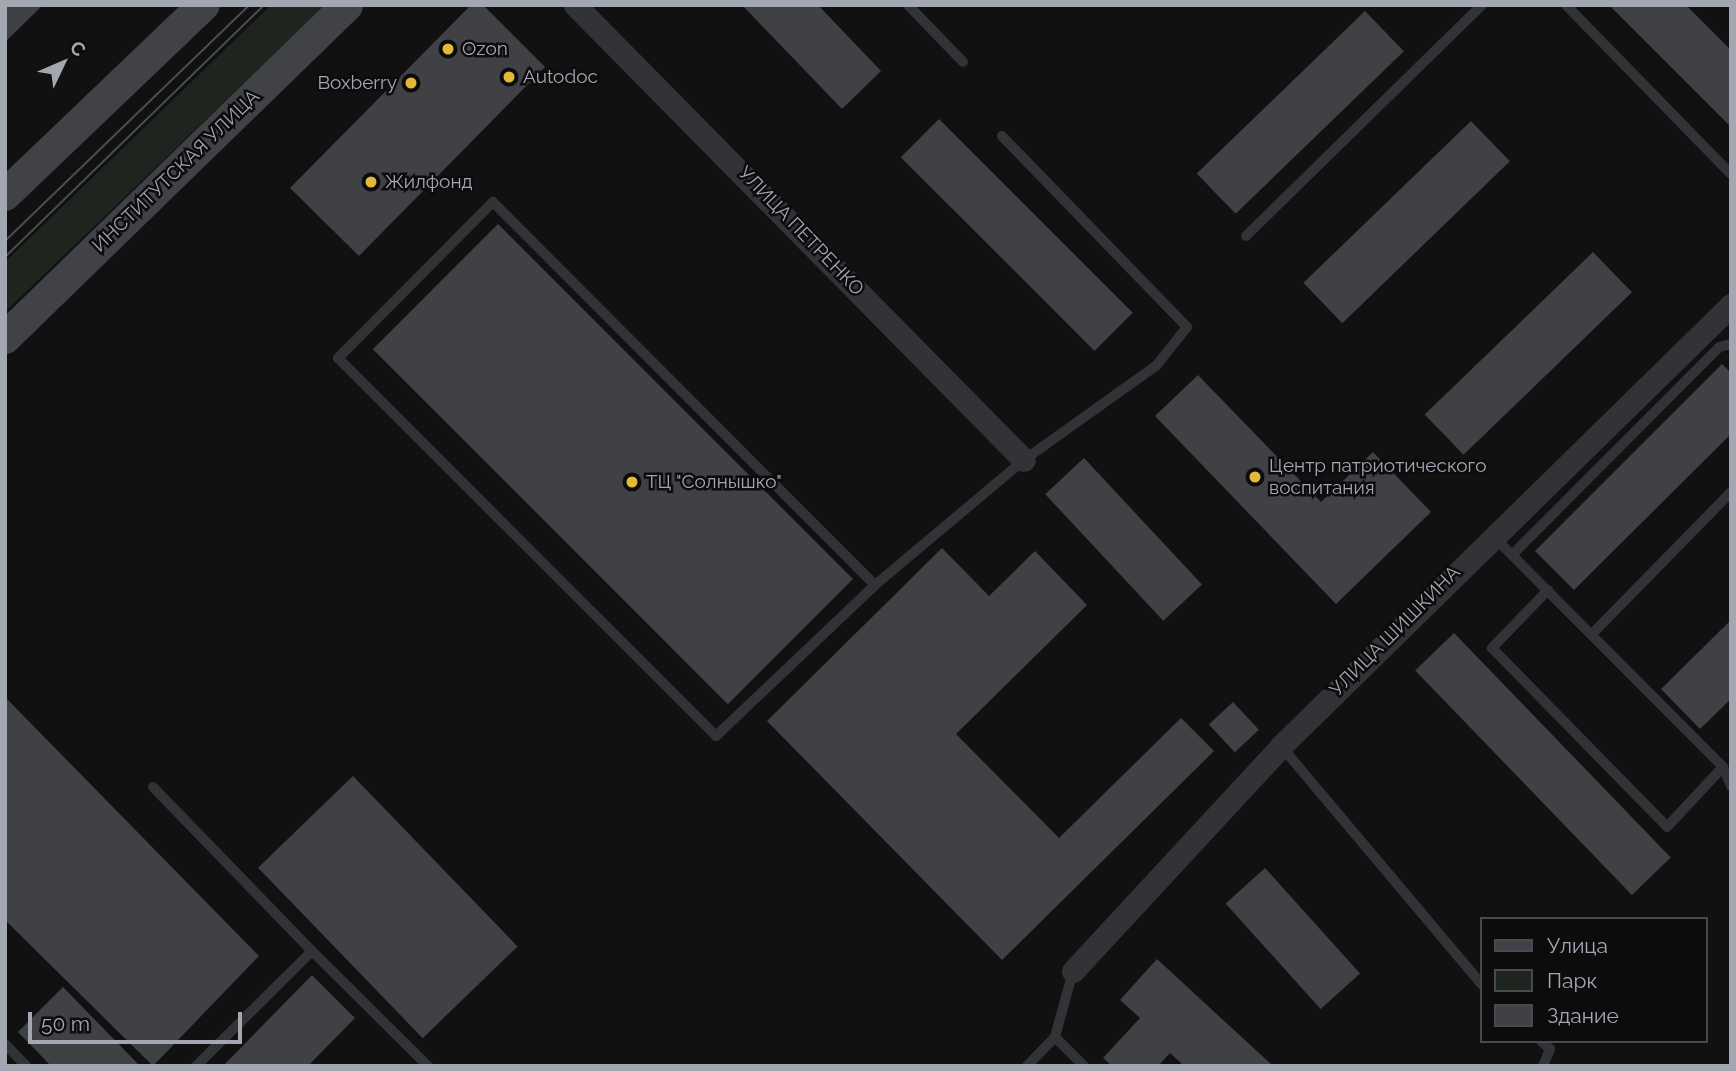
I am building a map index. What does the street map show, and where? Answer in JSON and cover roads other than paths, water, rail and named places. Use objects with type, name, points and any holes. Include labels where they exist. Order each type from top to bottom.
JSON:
[{"type":"main road","points":[[9,182],[204,5]]},
{"type":"main road","name":"ИНСТИТУТСКАЯ УЛИЦА","points":[[5,338],[347,5]]},
{"type":"street","name":"УЛИЦА ПЕТРЕНКО","points":[[575,5],[1024,460]]},
{"type":"street","name":"УЛИЦА ШИШКИНА","points":[[1073,971],[1281,746],[1491,534],[1731,305]]},
{"type":"lane","points":[[908,5],[963,62]]},
{"type":"lane","points":[[1246,236],[1482,5]]},
{"type":"lane","points":[[1566,5],[1731,174]]},
{"type":"lane","points":[[875,585],[493,202],[338,358],[716,736],[875,585],[1024,460],[1146,374],[1187,327],[1002,136]]},
{"type":"lane","points":[[1512,555],[1719,347],[1731,344]]},
{"type":"lane","points":[[1592,634],[1731,492]]},
{"type":"lane","points":[[1491,534],[1723,767],[1731,786]]},
{"type":"lane","points":[[1548,590],[1492,648],[1667,827],[1723,767]]},
{"type":"lane","points":[[1281,746],[1480,983]]},
{"type":"lane","points":[[153,787],[428,1066]]},
{"type":"lane","points":[[196,1066],[312,951]]},
{"type":"lane","points":[[1027,1066],[1055,1037],[1073,971]]},
{"type":"lane","points":[[1055,1037],[1084,1066]]},
{"type":"lane","points":[[1543,1043],[1550,1049],[1543,1066]]},
{"type":"lane","points":[[5,1044],[26,1066]]},
{"type":"tram line","points":[[5,241],[249,5]]},
{"type":"tram line","points":[[5,257],[264,5]]},
{"type":"place","name":"Ozon","points":[[448,49]]},
{"type":"place","name":"Autodoc","points":[[509,77]]},
{"type":"place","name":"Boxberry","points":[[411,83]]},
{"type":"place","name":"Жилфонд","points":[[371,182]]},
{"type":"place","name":"Центр патриотического воспитания","points":[[1255,477]]},
{"type":"place","name":"ТЦ \"Солнышко\"","points":[[632,482]]}]
